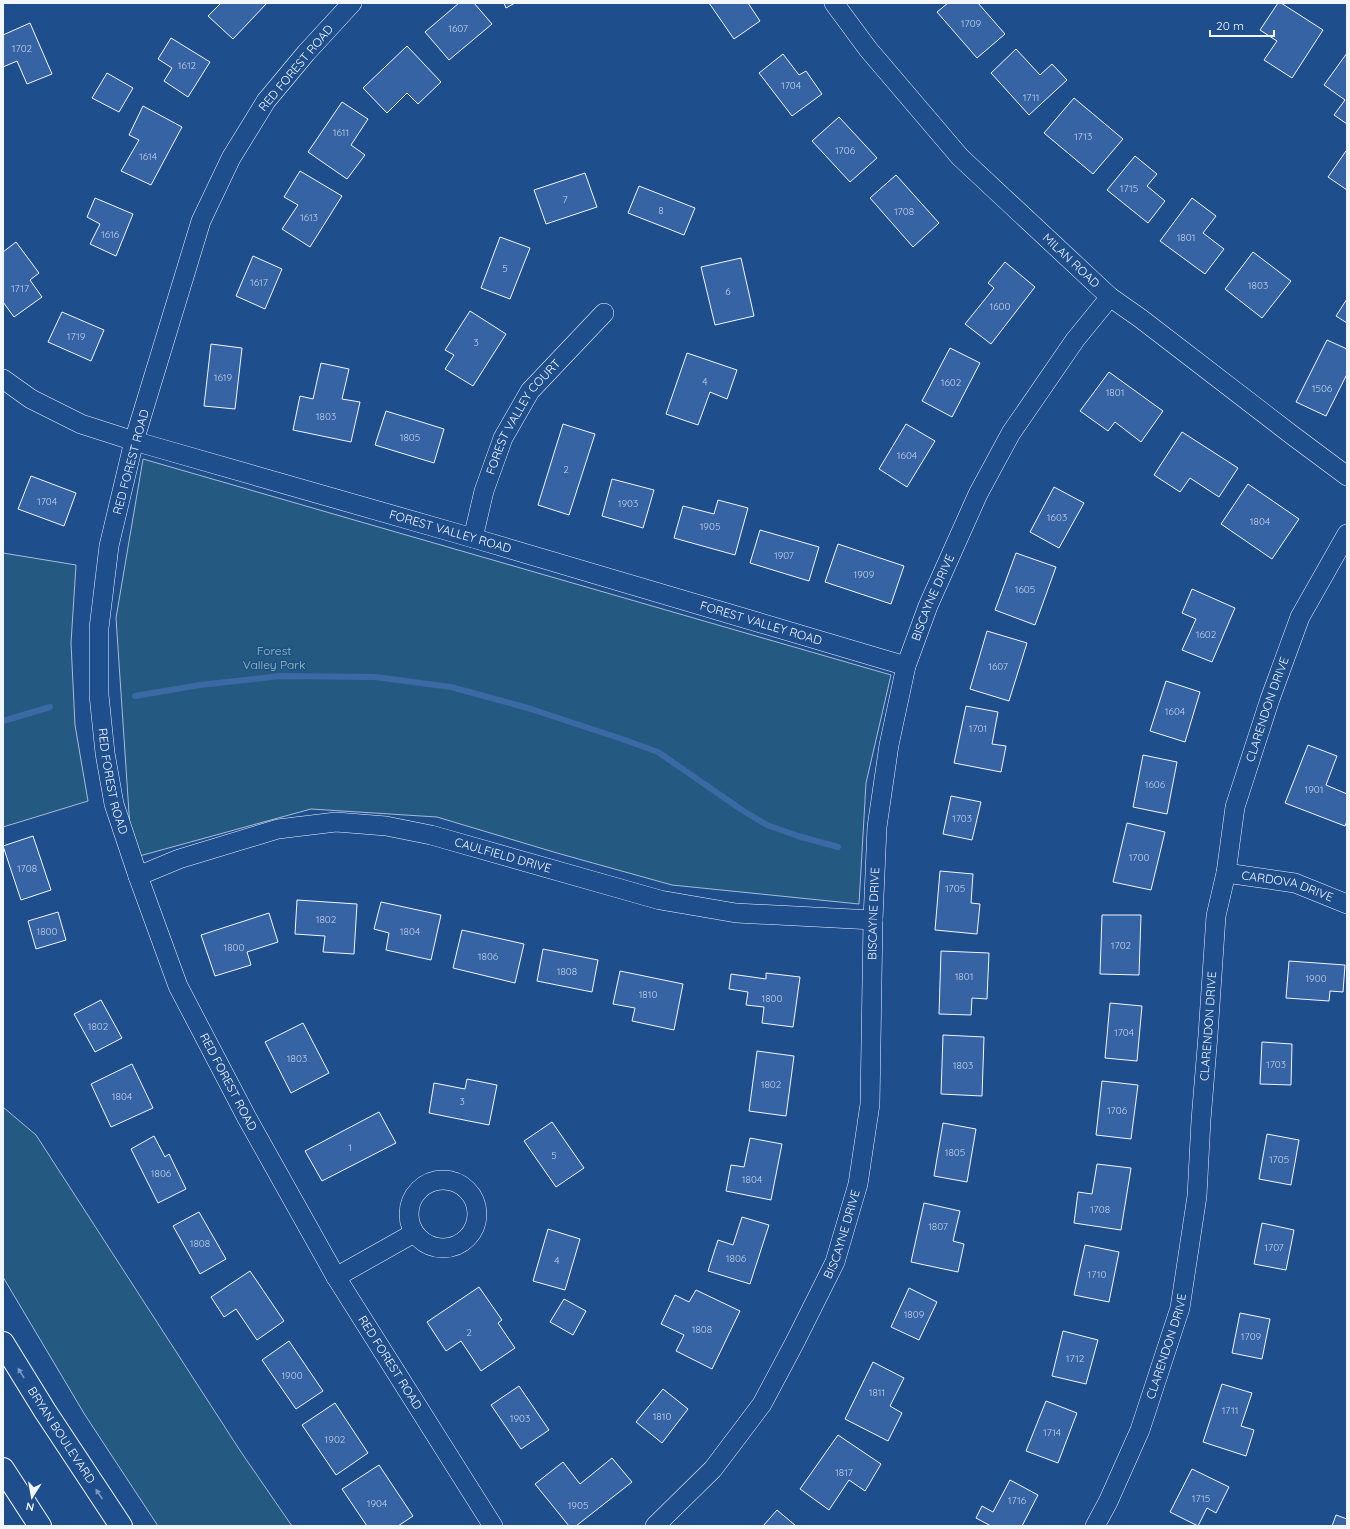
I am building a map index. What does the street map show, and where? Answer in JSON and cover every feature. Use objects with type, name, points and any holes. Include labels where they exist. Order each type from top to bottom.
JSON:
[{"type":"highway","name":"BRYAN BOULEVARD","points":[[3,1343],[45,1412],[121,1526]]},
{"type":"highway","points":[[3,1469],[40,1526]]},
{"type":"street","name":"RED FOREST ROAD","points":[[352,3],[306,52],[266,101],[231,158],[201,221],[134,441],[109,546],[99,628],[99,695],[105,753],[114,804],[138,876],[178,986],[247,1118],[336,1277],[494,1526]]},
{"type":"street","name":"MILAN ROAD","points":[[834,3],[868,49],[960,157],[1110,297],[1140,318],[1347,476]]},
{"type":"street","name":"BISCAYNE DRIVE","points":[[655,1526],[713,1469],[762,1404],[835,1262],[858,1184],[870,1104],[877,827],[889,745],[906,666],[928,606],[978,494],[1011,433],[1075,340],[1110,297]]},
{"type":"street","name":"FOREST VALLEY COURT","points":[[473,538],[484,491],[503,438],[530,391],[604,313]]},
{"type":"street","name":"FOREST VALLEY ROAD","points":[[3,378],[31,399],[81,424],[134,441],[473,538],[906,666]]},
{"type":"street","name":"CLARENDON DRIVE","points":[[1095,1526],[1108,1502],[1140,1430],[1180,1308],[1197,1196],[1216,916],[1226,873],[1235,807],[1270,699],[1300,617],[1347,534]]},
{"type":"street","name":"CAULFIELD DRIVE","points":[[138,876],[179,859],[278,829],[336,822],[386,826],[431,835],[660,900],[736,913],[874,920]]},
{"type":"street","name":"CARDOVA DRIVE","points":[[1226,873],[1295,883],[1347,904]]},
{"type":"street","points":[[336,1277],[414,1233]]},
{"type":"green space","name":"Forest Valley Park","points":[[143,459],[891,675],[866,783],[859,904],[672,885],[557,853],[437,817],[311,809],[132,858],[116,618]]},
{"type":"green space","points":[[3,553],[76,565],[71,643],[75,725],[88,801],[3,827]]},
{"type":"green space","points":[[3,1107],[36,1135],[241,1452],[292,1526],[158,1526],[85,1415],[3,1277]]},
{"type":"building","points":[[221,3],[267,3],[233,39],[208,16]]},
{"type":"building","points":[[459,3],[474,3],[492,24],[449,60],[425,32]]},
{"type":"building","points":[[504,3],[515,3],[506,8]]},
{"type":"building","points":[[709,3],[748,3],[760,21],[734,39]]},
{"type":"building","points":[[948,3],[978,3],[1005,34],[977,58],[937,12]]},
{"type":"building","points":[[1278,3],[1281,3],[1323,30],[1292,78],[1264,60],[1277,41],[1260,30]]},
{"type":"building","points":[[30,23],[52,74],[27,84],[17,61],[3,67],[3,35]]},
{"type":"building","points":[[171,38],[210,62],[188,97],[164,81],[172,68],[158,59]]},
{"type":"building","points":[[407,46],[441,82],[418,104],[407,93],[387,113],[363,88]]},
{"type":"building","points":[[1016,49],[1040,75],[1052,64],[1067,80],[1029,115],[991,73]]},
{"type":"building","points":[[1347,53],[1347,124],[1334,115],[1345,100],[1324,85]]},
{"type":"building","points":[[783,54],[799,75],[806,71],[822,94],[792,116],[759,73]]},
{"type":"building","points":[[107,73],[133,88],[119,112],[92,98]]},
{"type":"building","points":[[1074,98],[1123,139],[1093,174],[1044,133]]},
{"type":"building","points":[[342,102],[368,119],[351,145],[365,155],[347,179],[308,152]]},
{"type":"building","points":[[143,106],[182,127],[151,185],[121,171],[139,140],[129,135]]},
{"type":"building","points":[[839,117],[877,158],[850,182],[812,141]]},
{"type":"building","points":[[1347,151],[1347,190],[1328,177]]},
{"type":"building","points":[[1135,156],[1157,174],[1147,186],[1165,201],[1148,223],[1107,190]]},
{"type":"building","points":[[300,171],[342,196],[310,247],[282,229],[298,205],[284,197]]},
{"type":"building","points":[[585,173],[597,207],[546,224],[534,190]]},
{"type":"building","points":[[896,175],[939,223],[913,247],[870,198]]},
{"type":"building","points":[[639,186],[695,208],[684,235],[628,213]]},
{"type":"building","points":[[95,198],[133,214],[116,256],[90,244],[100,224],[87,217]]},
{"type":"building","points":[[1192,198],[1216,216],[1203,233],[1224,249],[1205,274],[1160,241]]},
{"type":"building","points":[[500,237],[530,248],[510,299],[481,288]]},
{"type":"building","points":[[16,242],[39,273],[30,280],[42,297],[14,317],[3,302],[3,252]]},
{"type":"building","points":[[1253,252],[1291,281],[1262,318],[1225,289]]},
{"type":"building","points":[[253,256],[282,269],[265,309],[236,296]]},
{"type":"building","points":[[741,258],[754,316],[715,325],[701,267]]},
{"type":"building","points":[[1005,262],[1035,287],[991,344],[965,324],[994,288],[988,283]]},
{"type":"building","points":[[1347,299],[1347,323],[1336,316]]},
{"type":"building","points":[[470,311],[506,334],[473,386],[445,369],[454,355],[445,350]]},
{"type":"building","points":[[62,312],[104,330],[91,361],[48,342]]},
{"type":"building","points":[[1327,340],[1347,349],[1347,374],[1326,416],[1296,402]]},
{"type":"building","points":[[211,344],[242,348],[235,409],[204,406]]},
{"type":"building","points":[[950,348],[980,363],[952,417],[922,401]]},
{"type":"building","points":[[687,353],[737,370],[727,399],[710,392],[698,425],[666,414]]},
{"type":"building","points":[[321,363],[349,369],[342,399],[360,402],[351,442],[293,430],[300,396],[313,399]]},
{"type":"building","points":[[1109,372],[1163,411],[1141,442],[1115,422],[1108,431],[1080,411]]},
{"type":"building","points":[[386,411],[444,429],[434,463],[375,445]]},
{"type":"building","points":[[563,424],[595,434],[569,515],[538,505]]},
{"type":"building","points":[[906,424],[935,441],[907,487],[879,469]]},
{"type":"building","points":[[1182,432],[1238,468],[1219,497],[1190,478],[1180,492],[1154,475]]},
{"type":"building","points":[[31,476],[76,493],[64,526],[18,509]]},
{"type":"building","points":[[612,479],[654,490],[643,528],[602,516]]},
{"type":"building","points":[[1248,484],[1299,519],[1272,559],[1221,524]]},
{"type":"building","points":[[1054,487],[1084,503],[1059,548],[1030,532]]},
{"type":"building","points":[[718,500],[748,508],[735,555],[674,538],[683,506],[714,514]]},
{"type":"building","points":[[760,530],[819,547],[809,581],[750,563]]},
{"type":"building","points":[[838,544],[904,566],[891,604],[825,582]]},
{"type":"building","points":[[1016,553],[1056,567],[1035,625],[995,610]]},
{"type":"building","points":[[1192,589],[1235,608],[1212,662],[1182,650],[1196,619],[1182,613]]},
{"type":"building","points":[[987,631],[1027,643],[1009,701],[970,689]]},
{"type":"building","points":[[1166,681],[1200,692],[1185,742],[1150,731]]},
{"type":"building","points":[[966,706],[998,712],[992,744],[1006,746],[1001,772],[954,763]]},
{"type":"building","points":[[1308,745],[1337,756],[1326,785],[1347,794],[1347,821],[1345,826],[1285,803]]},
{"type":"building","points":[[1143,755],[1177,762],[1167,814],[1133,807]]},
{"type":"building","points":[[951,796],[981,802],[972,840],[943,834]]},
{"type":"building","points":[[1127,823],[1165,832],[1151,890],[1113,882]]},
{"type":"building","points":[[33,836],[51,890],[21,900],[3,846]]},
{"type":"building","points":[[940,871],[973,874],[971,903],[980,904],[977,934],[935,930]]},
{"type":"building","points":[[297,900],[357,904],[354,954],[323,952],[325,936],[295,934]]},
{"type":"building","points":[[381,902],[441,915],[431,960],[386,950],[389,933],[374,929]]},
{"type":"building","points":[[58,912],[66,940],[36,949],[28,921]]},
{"type":"building","points":[[269,913],[278,942],[247,952],[251,965],[215,976],[201,935]]},
{"type":"building","points":[[1102,915],[1141,915],[1139,975],[1100,974]]},
{"type":"building","points":[[462,930],[524,944],[515,983],[453,968]]},
{"type":"building","points":[[543,949],[598,960],[592,992],[537,981]]},
{"type":"building","points":[[941,951],[989,953],[987,999],[972,998],[971,1015],[939,1014]]},
{"type":"building","points":[[1289,961],[1345,965],[1343,992],[1330,991],[1329,1001],[1286,998]]},
{"type":"building","points":[[620,971],[683,984],[674,1030],[632,1021],[635,1008],[613,1004]]},
{"type":"building","points":[[766,973],[800,977],[793,1027],[762,1023],[764,1007],[746,1005],[748,992],[729,989],[731,974],[766,979]]},
{"type":"building","points":[[101,1000],[122,1038],[95,1052],[74,1014]]},
{"type":"building","points":[[1110,1003],[1142,1006],[1137,1061],[1105,1058]]},
{"type":"building","points":[[303,1023],[329,1073],[291,1093],[265,1042]]},
{"type":"building","points":[[943,1035],[984,1037],[982,1096],[941,1094]]},
{"type":"building","points":[[1262,1042],[1292,1044],[1291,1085],[1260,1084]]},
{"type":"building","points":[[757,1051],[794,1056],[786,1116],[749,1111]]},
{"type":"building","points":[[132,1064],[153,1108],[111,1127],[91,1084]]},
{"type":"building","points":[[467,1079],[497,1085],[489,1125],[429,1113],[434,1083],[465,1089]]},
{"type":"building","points":[[1102,1081],[1138,1085],[1131,1139],[1096,1135]]},
{"type":"building","points":[[379,1112],[396,1143],[322,1181],[305,1151]]},
{"type":"building","points":[[552,1122],[584,1168],[556,1187],[524,1141]]},
{"type":"building","points":[[943,1123],[976,1129],[967,1182],[934,1176]]},
{"type":"building","points":[[1267,1134],[1299,1140],[1291,1185],[1259,1179]]},
{"type":"building","points":[[154,1136],[165,1157],[169,1154],[186,1189],[158,1203],[131,1149]]},
{"type":"building","points":[[750,1138],[782,1144],[771,1200],[726,1191],[731,1165],[744,1167]]},
{"type":"building","points":[[1097,1164],[1131,1168],[1121,1230],[1074,1223],[1078,1192],[1092,1194]]},
{"type":"building","points":[[924,1203],[960,1211],[953,1241],[964,1244],[958,1272],[911,1262]]},
{"type":"building","points":[[199,1212],[226,1259],[200,1274],[173,1226]]},
{"type":"building","points":[[742,1217],[769,1225],[750,1284],[708,1271],[718,1240],[733,1245]]},
{"type":"building","points":[[1262,1223],[1294,1230],[1286,1270],[1254,1264]]},
{"type":"building","points":[[548,1229],[580,1239],[565,1290],[533,1281]]},
{"type":"building","points":[[1085,1245],[1119,1252],[1109,1302],[1074,1295]]},
{"type":"building","points":[[250,1271],[284,1321],[257,1340],[236,1309],[224,1317],[211,1297]]},
{"type":"building","points":[[479,1287],[502,1320],[498,1323],[515,1348],[481,1371],[461,1341],[446,1351],[427,1322]]},
{"type":"building","points":[[909,1288],[937,1302],[919,1340],[891,1327]]},
{"type":"building","points":[[696,1290],[740,1311],[712,1369],[676,1351],[684,1335],[661,1324],[675,1295],[689,1302]]},
{"type":"building","points":[[564,1299],[586,1311],[573,1335],[550,1322]]},
{"type":"building","points":[[1240,1313],[1270,1319],[1262,1359],[1232,1353]]},
{"type":"building","points":[[1063,1331],[1098,1340],[1086,1384],[1052,1376]]},
{"type":"building","points":[[289,1341],[323,1391],[296,1409],[262,1360]]},
{"type":"building","points":[[873,1362],[904,1378],[890,1406],[902,1413],[888,1441],[845,1419]]},
{"type":"building","points":[[1222,1384],[1252,1393],[1241,1426],[1254,1430],[1246,1456],[1203,1442]]},
{"type":"building","points":[[519,1386],[549,1430],[521,1449],[491,1405]]},
{"type":"building","points":[[663,1389],[688,1409],[662,1443],[636,1422]]},
{"type":"building","points":[[1046,1401],[1077,1413],[1058,1463],[1026,1451]]},
{"type":"building","points":[[335,1403],[368,1453],[336,1475],[302,1425]]},
{"type":"building","points":[[838,1435],[881,1464],[865,1491],[849,1480],[829,1510],[800,1489]]},
{"type":"building","points":[[612,1458],[632,1482],[576,1526],[569,1526],[535,1484],[563,1462],[580,1484]]},
{"type":"building","points":[[379,1465],[413,1516],[398,1526],[367,1526],[342,1489]]},
{"type":"building","points":[[1192,1469],[1229,1487],[1216,1513],[1207,1508],[1198,1526],[1170,1512]]},
{"type":"building","points":[[1010,1480],[1038,1495],[1022,1526],[991,1526],[976,1518],[982,1506],[993,1512]]},
{"type":"building","points":[[777,1510],[796,1526],[763,1526]]},
{"type":"building","points":[[1336,1515],[1347,1519],[1347,1526],[1332,1526]]},
{"type":"waterway","points":[[135,696],[200,685],[280,676],[375,677],[451,687],[531,709],[658,752],[742,810],[767,825],[798,836],[838,847]]},
{"type":"waterway","points":[[3,721],[50,707]]}]
